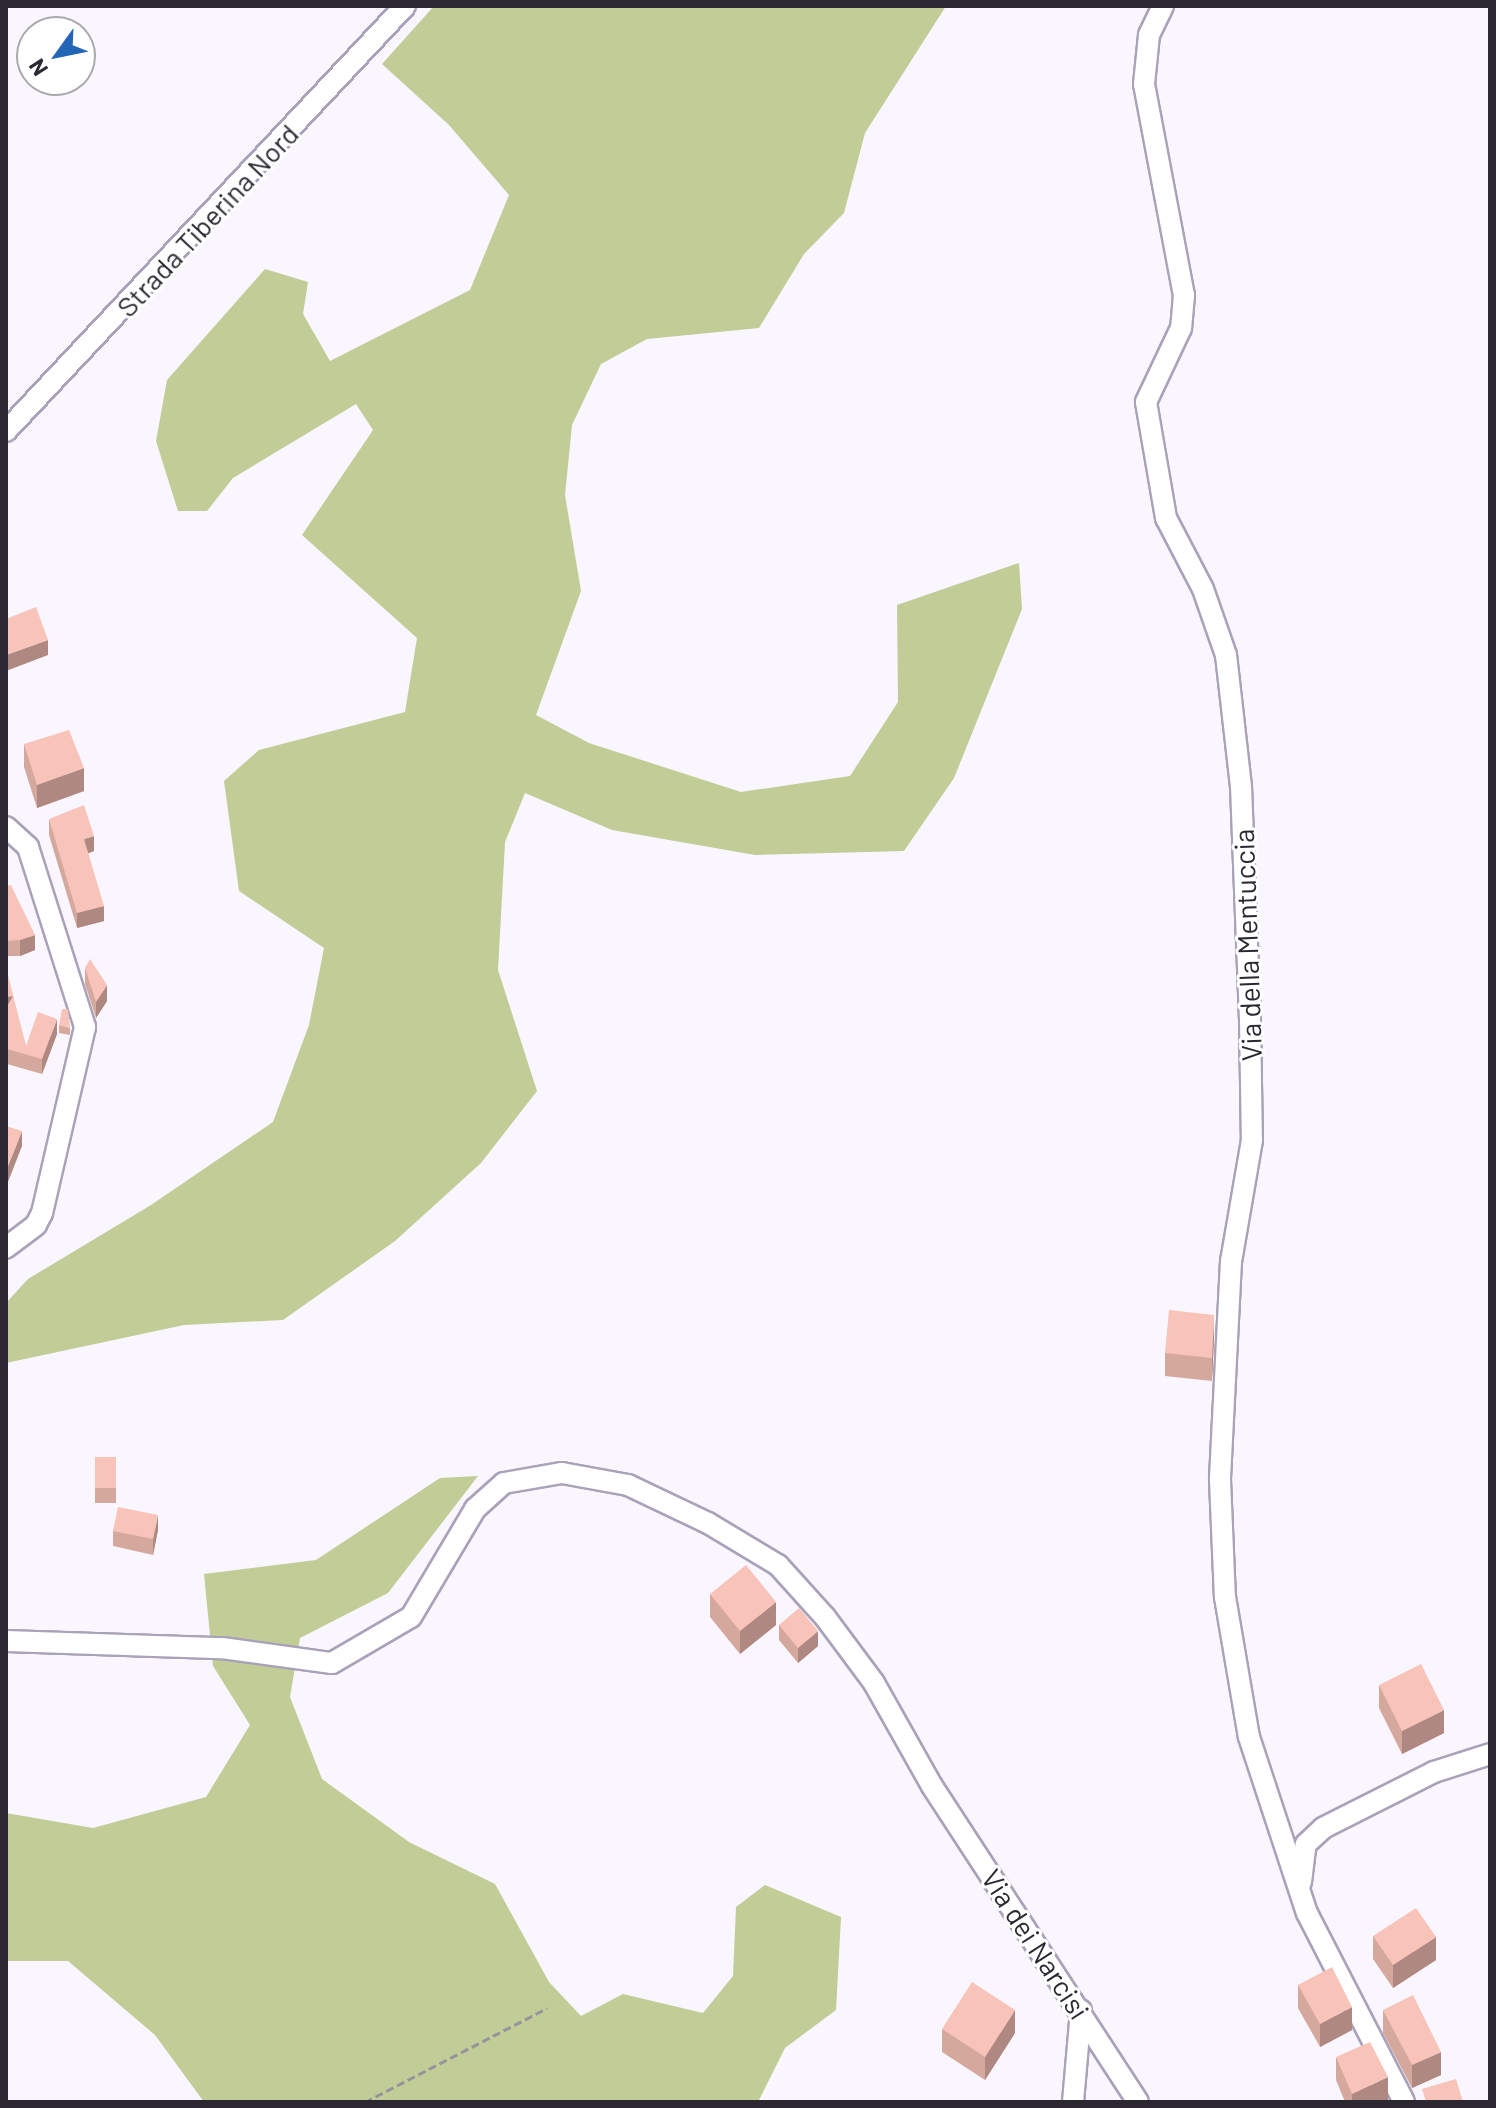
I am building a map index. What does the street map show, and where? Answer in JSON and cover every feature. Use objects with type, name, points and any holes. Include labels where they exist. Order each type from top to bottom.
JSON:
[{"type":"street","name":"Strada Tiberina Nord","points":[[6,431],[405,6]]},
{"type":"street","name":"Via della Mentuccia","points":[[1163,6],[1149,35],[1144,84],[1184,295],[1181,328],[1146,402],[1166,518],[1203,589],[1226,655],[1241,786],[1252,1140],[1231,1261],[1220,1480],[1225,1597],[1249,1737],[1304,1902],[1404,2102]]},
{"type":"street","points":[[6,827],[28,847],[85,1027],[70,1108],[36,1225],[6,1248]]},
{"type":"street","name":"Via dei Narcisi","points":[[6,1641],[222,1648],[332,1663],[411,1617],[475,1509],[504,1483],[562,1473],[628,1485],[708,1523],[778,1565],[874,1683],[932,1786],[1081,2010],[1138,2102]]},
{"type":"street","name":"Via della Mentuccia","points":[[1304,1902],[1300,1870],[1306,1844],[1323,1828],[1434,1772],[1490,1754]]},
{"type":"street","points":[[1078,2097],[1081,2010]]},
{"type":"path","points":[[365,2102],[547,2008]]},
{"type":"green space","points":[[434,6],[946,6],[865,133],[844,213],[804,254],[759,328],[647,339],[601,364],[572,425],[565,495],[581,591],[536,715],[589,743],[741,792],[850,776],[898,702],[897,605],[1019,563],[1022,609],[954,778],[904,851],[755,855],[612,830],[525,793],[505,842],[498,970],[537,1091],[481,1163],[395,1241],[283,1320],[184,1325],[6,1363],[6,1303],[28,1279],[151,1205],[273,1122],[309,1025],[324,948],[239,891],[224,781],[259,750],[405,712],[417,638],[302,535],[373,430],[356,404],[233,478],[207,511],[178,511],[156,441],[167,380],[265,269],[308,282],[303,314],[330,361],[470,290],[509,195],[449,125],[382,64]]},
{"type":"green space","points":[[478,1476],[388,1593],[300,1638],[290,1697],[322,1779],[409,1842],[495,1884],[549,1982],[581,2016],[623,1994],[703,2013],[733,1976],[736,1907],[765,1885],[841,1917],[836,2010],[785,2048],[758,2102],[204,2102],[155,2035],[68,1961],[6,1961],[6,1813],[93,1828],[206,1797],[250,1725],[213,1666],[204,1574],[316,1560],[440,1478]]},
{"type":"building","points":[[36,607],[48,640],[6,655],[6,619]]},
{"type":"building","points":[[69,730],[84,768],[37,785],[24,744]]},
{"type":"building","points":[[84,805],[94,836],[84,839],[104,906],[77,913],[49,819]]},
{"type":"building","points":[[11,885],[35,935],[6,941],[6,886]]},
{"type":"building","points":[[90,959],[107,985],[96,1002],[85,968]]},
{"type":"building","points":[[8,975],[26,1046],[38,1012],[57,1019],[42,1059],[7,1049],[6,1054],[6,1008],[13,996],[6,997]]},
{"type":"building","points":[[62,1009],[68,1009],[70,1028],[59,1025]]},
{"type":"building","points":[[6,1126],[22,1131],[6,1171]]},
{"type":"building","points":[[1169,1310],[1214,1315],[1212,1358],[1165,1353]]},
{"type":"building","points":[[95,1457],[116,1457],[116,1488],[95,1488]]},
{"type":"building","points":[[118,1507],[158,1515],[153,1539],[113,1531]]},
{"type":"building","points":[[746,1565],[776,1602],[740,1631],[710,1594]]},
{"type":"building","points":[[799,1608],[818,1631],[798,1648],[779,1625]]},
{"type":"building","points":[[1421,1664],[1444,1710],[1402,1731],[1379,1685]]},
{"type":"building","points":[[1416,1908],[1436,1937],[1393,1965],[1373,1936]]},
{"type":"building","points":[[1332,1967],[1352,2007],[1320,2024],[1298,1985]]},
{"type":"building","points":[[972,1982],[1015,2010],[985,2057],[942,2029]]},
{"type":"building","points":[[1413,1995],[1441,2052],[1412,2065],[1383,2010]]},
{"type":"building","points":[[1370,2042],[1388,2077],[1352,2094],[1336,2057]]},
{"type":"building","points":[[1456,2079],[1463,2102],[1426,2102],[1422,2089]]}]
